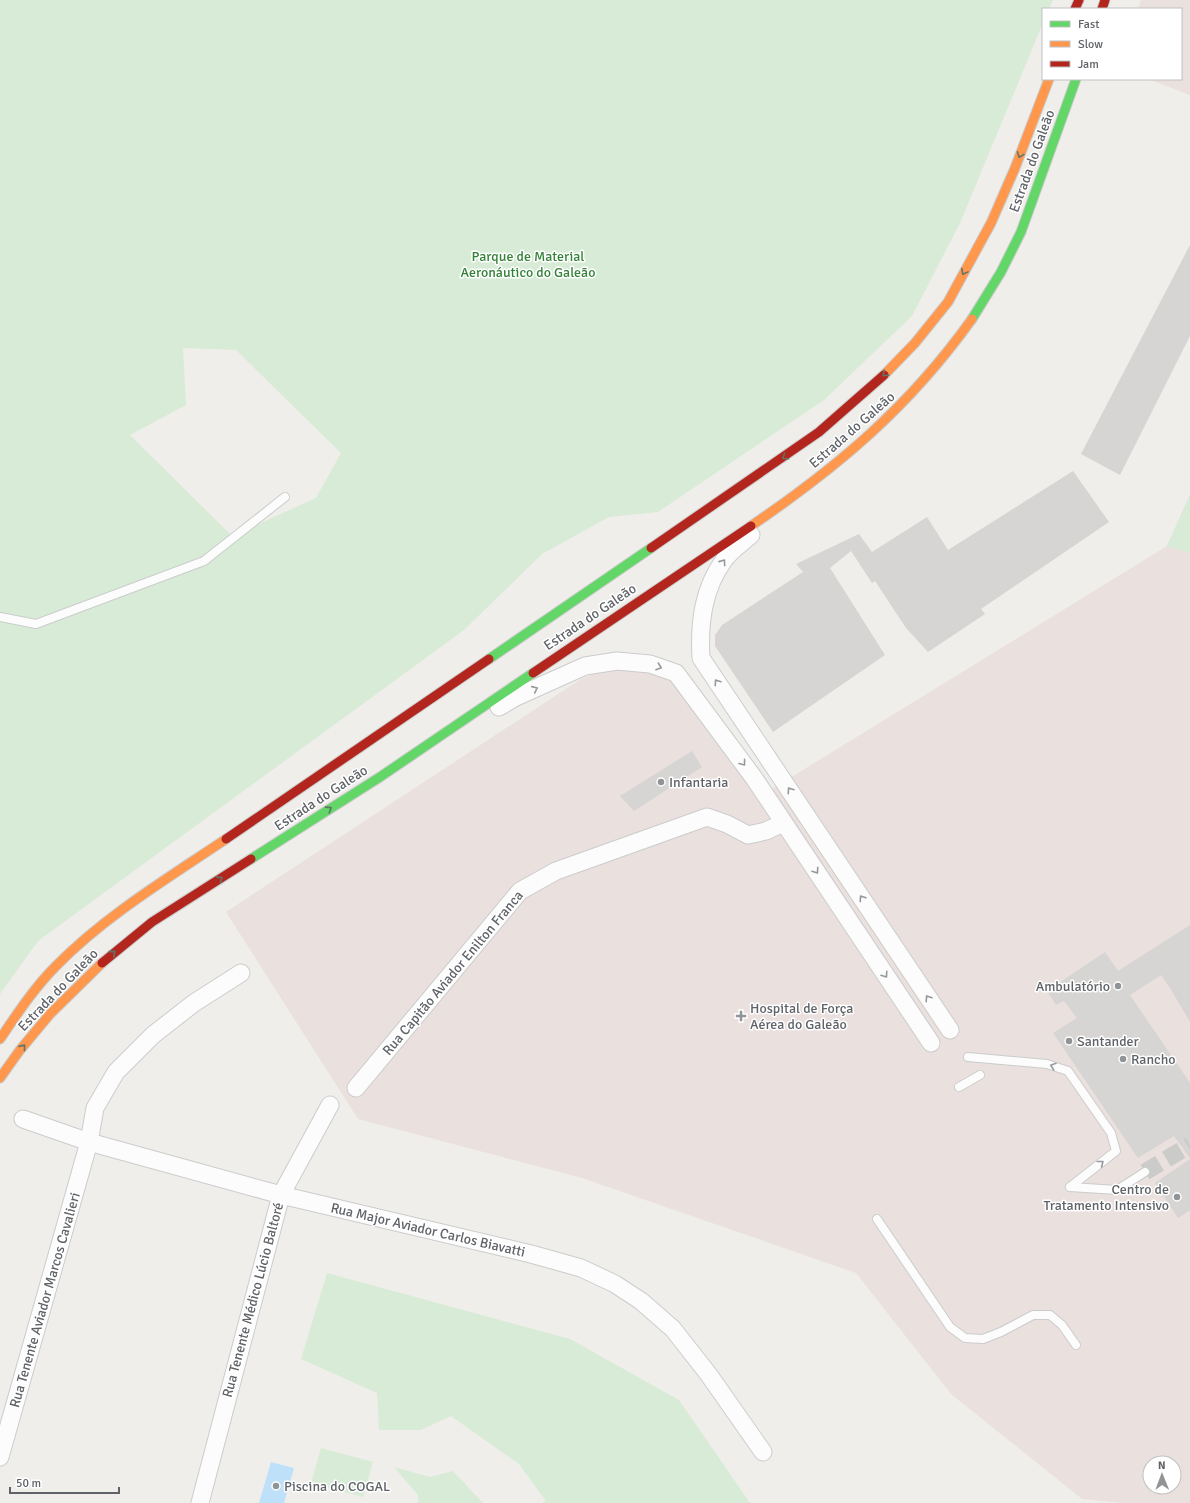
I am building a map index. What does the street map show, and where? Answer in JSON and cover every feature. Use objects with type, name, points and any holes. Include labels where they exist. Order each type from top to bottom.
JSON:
[{"type":"main road","name":"Estrada do Galeão","points":[[0,1039],[38,986],[62,959],[84,939],[123,909],[780,460],[819,432],[856,401],[915,343],[948,302],[991,223],[1015,168],[1049,80]]},
{"type":"main road","name":"Estrada do Galeão","points":[[0,1078],[20,1050],[50,1014],[111,955],[152,922],[380,777],[790,499],[835,466],[906,401],[960,336],[982,305],[1001,272],[1021,231],[1076,80]]},
{"type":"street","points":[[790,499],[724,559],[711,583],[703,609],[699,634],[701,658],[950,1030]]},
{"type":"street","points":[[380,777],[516,697],[585,666],[617,661],[650,664],[676,673],[754,778],[931,1043]]},
{"type":"street","name":"Rua Capitão Aviador Enilton Franca","points":[[356,1088],[520,891],[556,871],[707,817],[727,824],[748,835],[766,831],[783,823]]},
{"type":"street","name":"Rua Tenente Aviador Marcos Cavalieri","points":[[0,1457],[89,1142],[95,1108],[116,1072],[154,1035],[194,1003],[241,972]]},
{"type":"street","name":"Rua Tenente Médico Lúcio Baltoré","points":[[200,1503],[281,1195],[330,1105]]},
{"type":"street","name":"Rua Major Aviador Carlos Biavatti","points":[[23,1119],[89,1142],[281,1195],[531,1254],[581,1268],[615,1284],[640,1301],[673,1329],[709,1375],[763,1452]]},
{"type":"lane","points":[[0,617],[36,624],[204,561],[285,497]]},
{"type":"lane","points":[[968,1057],[1047,1064],[1068,1071],[1111,1132],[1116,1151],[1070,1187],[1117,1190],[1145,1172]]},
{"type":"lane","points":[[959,1087],[980,1075]]},
{"type":"lane","points":[[877,1219],[950,1327],[966,1338],[983,1339],[1001,1332],[1033,1315],[1050,1314],[1062,1325],[1076,1345]]},
{"type":"shaded area","points":[[1141,0],[1190,0],[1190,95],[1151,80],[1182,80],[1182,8],[1138,8]]},
{"type":"shaded area","name":"Hospital de Força Aérea do Galeão","points":[[1190,495],[1190,1503],[1123,1503],[1082,1499],[951,1394],[856,1273],[582,1178],[358,1119],[226,912],[581,679],[610,667],[645,669],[672,680],[759,797],[1167,546]]},
{"type":"green space","name":"Parque de Material Aeronáutico do Galeão","points":[[0,0],[1053,0],[1049,8],[1042,8],[1042,25],[960,223],[912,316],[824,400],[658,512],[609,517],[542,554],[464,630],[38,941],[0,994]],"holes":[[[183,348],[236,350],[341,453],[316,498],[232,536],[130,435],[186,405]]]},
{"type":"green space","points":[[1190,495],[1190,553],[1167,546]]},
{"type":"green space","points":[[327,1273],[570,1339],[679,1400],[750,1503],[542,1503],[546,1501],[519,1464],[451,1416],[421,1430],[379,1430],[377,1393],[301,1359]]},
{"type":"green space","points":[[321,1448],[373,1462],[363,1497],[311,1483]]},
{"type":"green space","points":[[394,1467],[430,1477],[453,1471],[483,1503],[418,1503],[418,1495]]},
{"type":"water","name":"Piscina do COGAL","points":[[271,1462],[294,1468],[284,1503],[259,1503]]},
{"type":"building","points":[[1190,245],[1190,336],[1120,475],[1081,454]]},
{"type":"building","points":[[1073,471],[1109,522],[981,609],[985,614],[928,652],[906,628],[875,581],[872,583],[851,551],[830,568],[885,655],[773,732],[715,646],[715,635],[722,625],[803,572],[796,564],[859,534],[872,552],[927,517],[948,550]]},
{"type":"building","name":"Infantaria","points":[[692,751],[702,767],[634,811],[620,796]]},
{"type":"building","name":"Rancho","points":[[1190,925],[1190,1022],[1161,975],[1130,995],[1190,1083],[1190,1158],[1174,1136],[1138,1158],[1053,1033],[1077,1018],[1064,1001],[1056,1005],[1047,991],[1105,952],[1118,971]]},
{"type":"building","name":"Centro de Tratamento Intensivo","points":[[1190,1159],[1190,1210],[1178,1218],[1155,1183]]},
{"type":"tunnel","points":[[1145,1172],[1190,1145]]},
{"type":"traffic: fast","points":[[972,319],[1001,272],[1021,232],[1076,80]]},
{"type":"traffic: fast","points":[[489,659],[651,548]]},
{"type":"traffic: fast","points":[[251,859],[380,777],[533,673]]},
{"type":"traffic: slow","points":[[884,375],[915,343],[948,302],[991,223],[1015,168],[1049,80]]},
{"type":"traffic: slow","points":[[751,526],[814,481],[871,433],[923,380],[948,351],[972,319]]},
{"type":"traffic: slow","points":[[0,1039],[40,983],[75,948],[138,898],[226,839]]},
{"type":"traffic: slow","points":[[0,1078],[20,1050],[50,1014],[102,963]]},
{"type":"traffic: jam","points":[[1075,8],[1079,0]]},
{"type":"traffic: jam","points":[[1102,8],[1105,0]]},
{"type":"traffic: jam","points":[[651,548],[819,432],[884,375]]},
{"type":"traffic: jam","points":[[533,673],[751,526]]},
{"type":"traffic: jam","points":[[226,839],[489,659]]},
{"type":"traffic: jam","points":[[102,963],[152,922],[251,859]]},
{"type":"place","name":"Infantaria","points":[[661,782]]},
{"type":"place","name":"Ambulatório","points":[[1118,986]]},
{"type":"place","name":"Hospital de Força Aérea do Galeão","points":[[741,1016]]},
{"type":"place","name":"Santander","points":[[1069,1041]]},
{"type":"place","name":"Rancho","points":[[1123,1059]]},
{"type":"place","name":"Centro de Tratamento Intensivo","points":[[1177,1197]]},
{"type":"place","name":"Piscina do COGAL","points":[[276,1486]]}]
